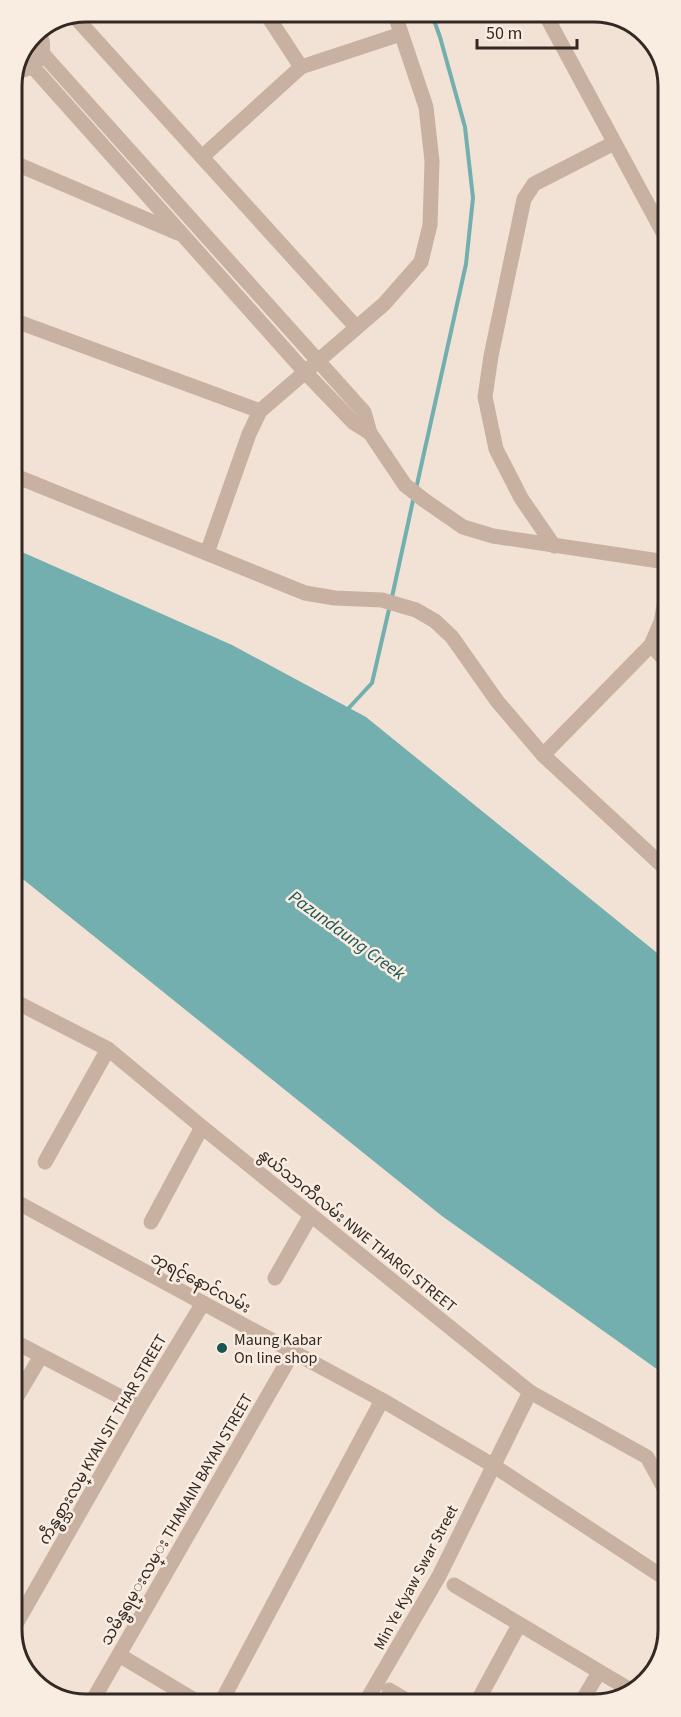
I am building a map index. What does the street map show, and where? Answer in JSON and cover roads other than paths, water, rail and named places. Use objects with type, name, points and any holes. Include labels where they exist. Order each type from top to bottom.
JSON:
[{"type":"street","points":[[272,22],[301,67]]},
{"type":"street","points":[[80,23],[356,327]]},
{"type":"street","points":[[207,552],[249,434],[260,411],[384,304],[421,262],[430,225],[432,160],[426,107],[397,23]]},
{"type":"street","points":[[550,23],[658,223]]},
{"type":"street","points":[[202,157],[301,67],[401,34]]},
{"type":"street","points":[[25,70],[38,60],[42,53],[42,41]]},
{"type":"street","points":[[42,53],[364,412],[370,433],[405,485],[463,527],[493,536],[658,561]]},
{"type":"street","points":[[32,66],[305,372],[354,423],[370,433]]},
{"type":"street","points":[[554,546],[521,498],[496,449],[485,397],[524,199],[534,184],[614,143]]},
{"type":"street","points":[[23,167],[184,236]]},
{"type":"street","points":[[23,324],[260,411]]},
{"type":"street","points":[[23,479],[305,593],[335,598],[382,600],[416,610],[435,621],[452,637],[497,701],[543,755],[658,862]]},
{"type":"street","points":[[543,755],[651,645],[658,629]]},
{"type":"street","points":[[651,645],[658,652]]},
{"type":"street","name":"နွယ်သာကီလမ်း NWE THARGI STREET","points":[[22,1005],[108,1049],[530,1392],[647,1457],[658,1477]]},
{"type":"street","points":[[45,1162],[108,1049]]},
{"type":"street","points":[[151,1222],[202,1127]]},
{"type":"street","name":"ဘုရင့်နောင်လမ်း","points":[[22,1206],[382,1400],[494,1466],[658,1574]]},
{"type":"street","points":[[275,1278],[311,1215]]},
{"type":"street","name":"ကဵန္စစ္သားလမ္ KYAN SIT THAR STREET","points":[[22,1608],[203,1304]]},
{"type":"street","points":[[22,1346],[140,1407]]},
{"type":"street","name":"သမိန္ဗရမ္းလမ္း THAMAIN BAYAN STREET","points":[[96,1694],[293,1352]]},
{"type":"street","points":[[22,1388],[41,1356]]},
{"type":"street","name":"Min Ye Kyaw Swar Street","points":[[370,1694],[439,1576],[530,1392]]},
{"type":"street","points":[[225,1694],[382,1400]]},
{"type":"street","points":[[454,1585],[625,1687]]},
{"type":"street","points":[[481,1694],[519,1624]]},
{"type":"street","points":[[119,1655],[184,1694]]},
{"type":"street","points":[[586,1694],[599,1672]]},
{"type":"street","points":[[389,1690],[396,1694]]},
{"type":"water","name":"Pazundaung Creek","points":[[23,552],[232,645],[366,717],[658,954],[658,1370],[442,1216],[22,879]]},
{"type":"waterway","points":[[416,489],[466,264],[473,198],[465,127],[435,23]]},
{"type":"waterway","points":[[392,597],[414,496]]},
{"type":"waterway","points":[[346,711],[372,683],[390,605]]},
{"type":"place","name":"Maung Kabar On line shop","points":[[222,1348]]}]
